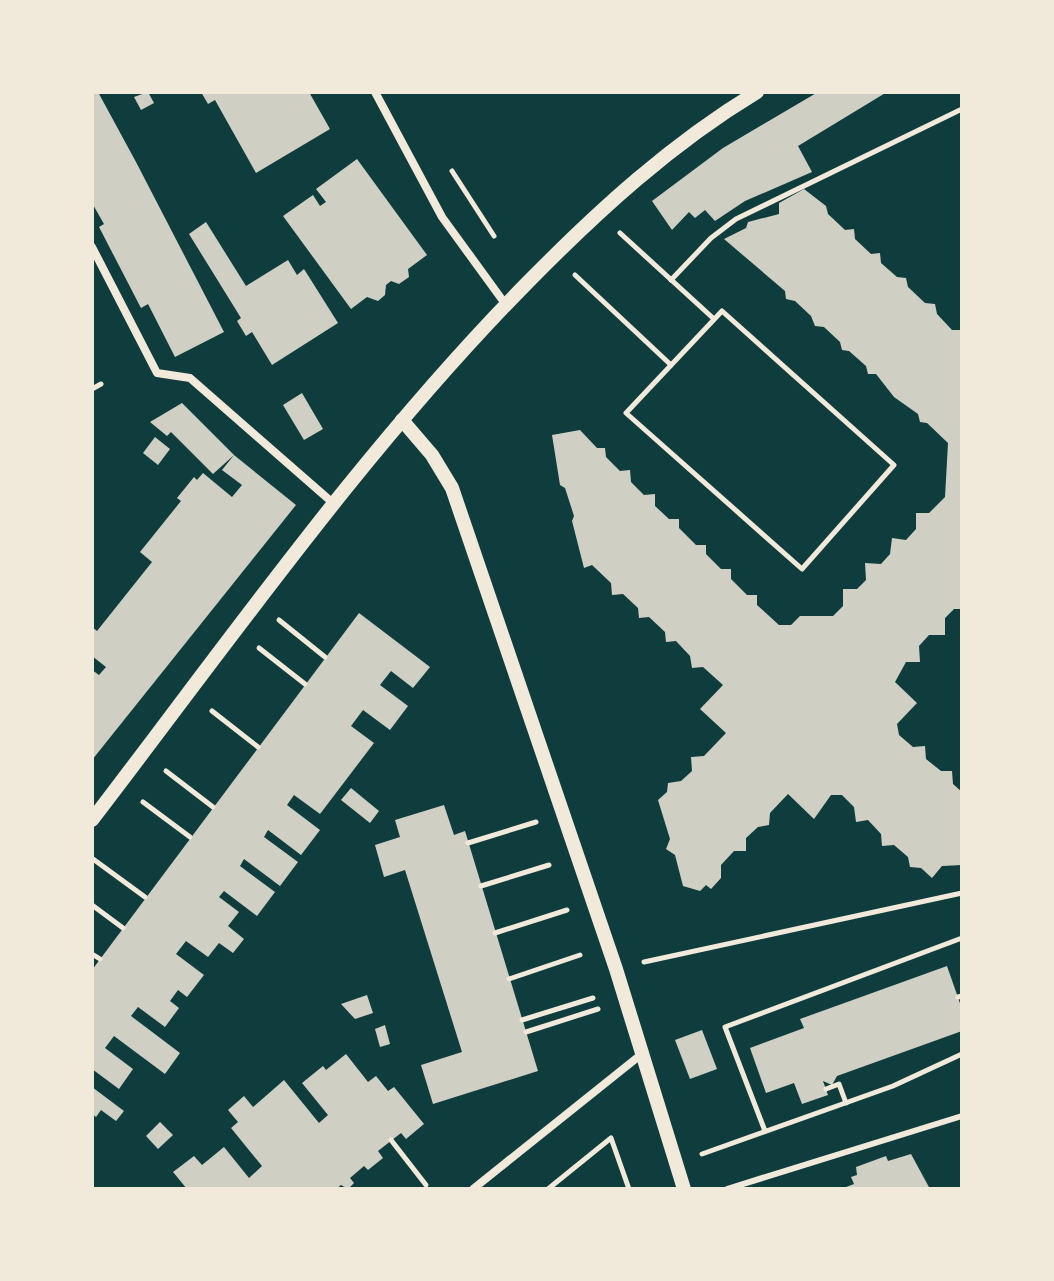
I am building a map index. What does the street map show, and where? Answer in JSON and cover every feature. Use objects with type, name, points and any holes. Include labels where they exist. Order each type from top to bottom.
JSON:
[{"type":"street","points":[[375,92],[442,217],[506,305]]},
{"type":"street","points":[[92,820],[333,503],[402,420],[506,305],[574,235],[653,164],[757,92]]},
{"type":"street","points":[[92,247],[157,373],[190,378],[333,503]]},
{"type":"street","points":[[402,420],[448,478],[616,969],[684,1189]]},
{"type":"street","points":[[473,1189],[643,1053]]},
{"type":"lane","points":[[727,1189],[962,1116]]},
{"type":"path","points":[[671,280],[711,238],[736,219],[962,109]]},
{"type":"path","points":[[444,158],[494,237]]},
{"type":"path","points":[[613,227],[714,319]]},
{"type":"path","points":[[570,270],[671,365]]},
{"type":"path","points":[[722,311],[894,465],[802,569],[626,413],[671,365],[722,311]]},
{"type":"path","points":[[92,389],[101,384]]},
{"type":"path","points":[[277,618],[325,657]]},
{"type":"path","points":[[256,646],[305,684]]},
{"type":"path","points":[[208,708],[258,747]]},
{"type":"path","points":[[163,769],[213,807]]},
{"type":"path","points":[[139,799],[190,837]]},
{"type":"path","points":[[468,843],[541,820]]},
{"type":"path","points":[[93,859],[145,897]]},
{"type":"path","points":[[481,886],[554,863]]},
{"type":"path","points":[[616,969],[962,893]]},
{"type":"path","points":[[92,905],[123,928]]},
{"type":"path","points":[[495,933],[568,910]]},
{"type":"path","points":[[765,1131],[725,1027],[962,938]]},
{"type":"path","points":[[92,954],[100,959]]},
{"type":"path","points":[[509,979],[581,955]]},
{"type":"path","points":[[522,1020],[594,998]]},
{"type":"path","points":[[526,1032],[598,1009]]},
{"type":"path","points":[[676,1162],[846,1103],[962,1054]]},
{"type":"path","points":[[826,1089],[839,1084],[846,1103]]},
{"type":"path","points":[[548,1189],[611,1138],[629,1189]]},
{"type":"path","points":[[391,1140],[426,1185]]},
{"type":"building","points":[[92,92],[98,92],[224,332],[175,357],[148,304],[141,308],[99,227],[104,224],[92,203]]},
{"type":"building","points":[[148,92],[154,103],[141,110],[134,97]]},
{"type":"building","points":[[201,92],[309,92],[330,129],[256,173],[215,100],[208,104]]},
{"type":"building","points":[[818,92],[887,92],[798,146],[812,172],[745,201],[715,221],[705,210],[695,218],[689,212],[672,230],[652,201],[723,148]]},
{"type":"building","points":[[357,159],[427,255],[408,269],[409,277],[399,284],[391,281],[386,285],[385,295],[378,301],[367,297],[351,309],[283,216],[313,195],[320,206],[326,202],[316,189]]},
{"type":"building","points":[[804,189],[826,206],[828,214],[845,230],[854,229],[855,239],[871,254],[880,253],[881,263],[897,277],[906,278],[908,287],[925,303],[935,304],[937,314],[952,330],[961,330],[962,609],[954,609],[945,618],[945,635],[929,635],[919,646],[920,662],[906,662],[895,682],[917,703],[897,724],[899,735],[913,747],[925,746],[926,759],[941,771],[952,771],[953,784],[962,792],[962,865],[942,866],[932,878],[921,868],[910,867],[908,857],[894,845],[882,846],[881,834],[868,820],[856,822],[854,807],[842,795],[831,795],[814,819],[788,794],[770,813],[769,825],[758,827],[746,838],[746,851],[734,851],[721,865],[721,878],[711,889],[706,885],[700,891],[683,886],[675,855],[666,849],[670,839],[658,800],[667,792],[668,783],[681,781],[692,771],[691,757],[704,756],[726,733],[700,709],[723,685],[703,667],[692,668],[690,656],[676,641],[666,642],[665,632],[649,617],[639,618],[638,608],[623,594],[612,595],[611,583],[592,565],[584,568],[572,521],[574,516],[565,488],[560,485],[552,435],[580,430],[597,448],[605,448],[606,457],[620,471],[630,470],[631,482],[644,495],[655,494],[655,506],[669,519],[679,519],[679,528],[696,545],[706,545],[706,554],[721,569],[731,569],[731,579],[747,595],[757,595],[757,605],[779,625],[791,625],[800,616],[833,616],[843,606],[843,589],[857,589],[866,580],[865,563],[881,564],[890,554],[892,538],[906,540],[916,529],[916,513],[929,513],[945,497],[948,443],[927,423],[920,422],[918,414],[894,397],[876,374],[868,374],[866,366],[849,351],[842,350],[840,342],[824,327],[815,326],[811,316],[795,301],[786,299],[785,291],[724,239],[746,228],[748,222],[779,214],[779,203]]},
{"type":"building","points":[[206,222],[246,286],[288,260],[297,275],[304,269],[338,323],[272,365],[252,332],[246,336],[237,321],[241,318],[189,234]]},
{"type":"building","points":[[302,393],[323,429],[304,440],[283,405]]},
{"type":"building","points":[[182,403],[234,455],[213,474],[171,432],[167,436],[150,422]]},
{"type":"building","points":[[155,437],[170,449],[158,465],[143,453]]},
{"type":"building","points":[[234,455],[296,505],[92,760],[92,670],[99,675],[106,667],[92,656],[92,627],[97,631],[152,562],[140,552],[181,501],[177,498],[194,477],[197,480],[203,473],[232,497],[242,485],[222,470]]},
{"type":"building","points":[[359,613],[430,667],[413,688],[391,671],[380,685],[408,706],[390,730],[363,710],[351,726],[374,743],[320,814],[294,795],[287,805],[320,830],[301,855],[268,830],[264,837],[298,862],[280,886],[244,859],[240,866],[275,892],[257,916],[224,891],[219,897],[239,912],[228,926],[244,939],[233,953],[219,943],[208,957],[186,941],[176,954],[204,975],[187,997],[178,990],[170,1001],[179,1008],[165,1027],[138,1007],[131,1016],[180,1053],[165,1074],[114,1036],[105,1048],[133,1069],[119,1089],[92,1069],[92,970]]},
{"type":"building","points":[[351,788],[379,811],[370,823],[341,800]]},
{"type":"building","points":[[444,805],[454,835],[465,831],[538,1071],[433,1104],[421,1065],[462,1052],[405,870],[384,877],[375,845],[400,837],[395,820]]},
{"type":"building","points":[[947,966],[962,1009],[962,1031],[837,1076],[832,1085],[823,1081],[828,1095],[802,1104],[794,1083],[766,1093],[750,1048],[804,1028],[800,1019]]},
{"type":"building","points":[[367,995],[373,1013],[355,1019],[341,1004]]},
{"type":"building","points":[[385,1025],[390,1044],[380,1047],[375,1029]]},
{"type":"building","points":[[702,1030],[717,1069],[690,1079],[675,1040]]},
{"type":"building","points":[[346,1054],[368,1082],[376,1076],[388,1091],[394,1087],[424,1124],[406,1139],[401,1133],[378,1151],[383,1158],[368,1170],[364,1166],[350,1178],[354,1183],[348,1189],[341,1185],[336,1189],[187,1189],[173,1172],[194,1156],[202,1165],[224,1147],[249,1178],[262,1166],[231,1128],[238,1122],[228,1110],[244,1096],[253,1107],[284,1080],[319,1123],[328,1115],[302,1083],[323,1066],[326,1070]]},
{"type":"building","points":[[92,1087],[124,1111],[116,1121],[101,1110],[96,1117],[92,1114]]},
{"type":"building","points":[[160,1122],[173,1135],[158,1149],[146,1136]]},
{"type":"building","points":[[911,1154],[930,1189],[841,1189],[854,1184],[851,1177],[857,1175],[856,1167],[886,1156],[888,1161]]}]
